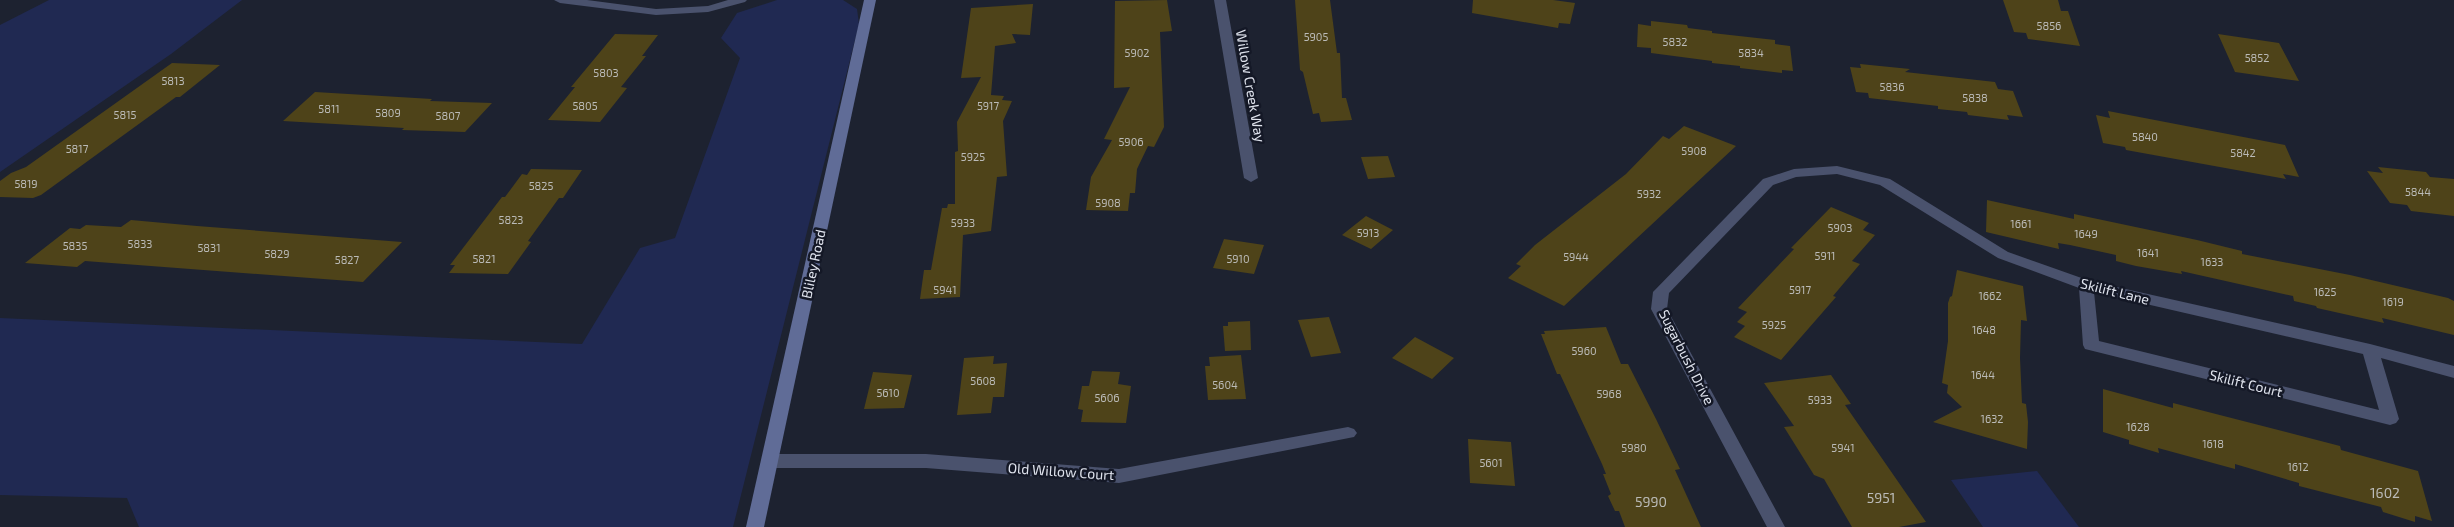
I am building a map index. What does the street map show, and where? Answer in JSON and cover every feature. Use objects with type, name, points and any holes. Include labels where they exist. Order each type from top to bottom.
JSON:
[{"type":"street","points":[[560,0],[656,12],[708,9],[741,0]]},
{"type":"street","name":"Bliley Road","points":[[755,527],[870,0]]},
{"type":"street","name":"Willow Creek Way","points":[[1220,0],[1251,178]]},
{"type":"street","name":"Skilift Lane","points":[[1794,173],[1837,170],[1885,182],[2003,255],[2086,285],[2370,350],[2454,372]]},
{"type":"street","name":"Sugarbush Drive","points":[[1776,527],[1659,309],[1661,292],[1761,189],[1768,182],[1794,173]]},
{"type":"street","name":"Skilift Court","points":[[2086,285],[2091,345],[2390,419],[2370,350]]},
{"type":"street","name":"Old Willow Court","points":[[770,461],[926,461],[1119,476],[1348,433]]},
{"type":"shaded area","points":[[49,0],[242,0],[171,54],[0,172],[0,25]]},
{"type":"shaded area","points":[[777,0],[843,0],[857,9],[859,24],[733,527],[139,527],[127,498],[0,495],[0,318],[582,344],[640,248],[675,238],[740,58],[721,38],[737,13]]},
{"type":"shaded area","points":[[2037,471],[2079,527],[1983,527],[1951,480]]},
{"type":"building","points":[[1167,0],[1172,31],[1160,32],[1164,127],[1154,147],[1148,146],[1137,169],[1135,193],[1130,193],[1128,211],[1086,210],[1091,177],[1112,140],[1104,139],[1130,87],[1114,88],[1115,1]]},
{"type":"building","points":[[1295,0],[1330,0],[1337,53],[1340,53],[1342,98],[1346,98],[1352,120],[1321,122],[1319,113],[1313,114],[1303,72],[1300,70]]},
{"type":"building","points":[[1473,0],[1553,0],[1575,3],[1570,24],[1559,23],[1558,28],[1472,13]]},
{"type":"building","points":[[2003,0],[2058,0],[2061,11],[2068,11],[2080,46],[2028,39],[2026,33],[2014,32]]},
{"type":"building","points":[[1033,4],[1030,35],[1012,34],[1016,43],[995,46],[991,95],[1004,96],[1002,100],[1012,101],[1003,121],[1007,176],[997,177],[991,231],[963,235],[960,297],[920,299],[924,270],[931,270],[942,208],[947,208],[948,204],[955,204],[955,152],[958,151],[957,122],[981,77],[961,78],[971,8]]},
{"type":"building","points":[[1651,21],[1687,25],[1688,28],[1712,31],[1712,33],[1775,40],[1775,44],[1790,46],[1793,71],[1782,70],[1782,73],[1740,68],[1740,66],[1712,63],[1712,61],[1651,53],[1651,48],[1637,47],[1638,24],[1651,26]]},
{"type":"building","points":[[615,34],[658,35],[642,56],[646,56],[621,87],[627,88],[600,122],[548,120],[575,87],[571,87]]},
{"type":"building","points":[[2218,34],[2279,43],[2299,81],[2235,72]]},
{"type":"building","points":[[172,63],[220,65],[180,97],[176,97],[41,195],[33,198],[0,197],[0,181],[11,173],[26,167]]},
{"type":"building","points":[[1860,64],[1910,69],[1905,72],[1995,82],[1998,89],[2013,91],[2023,117],[2007,115],[2009,120],[1968,115],[1967,112],[1938,109],[1938,106],[1869,98],[1868,93],[1856,92],[1850,67],[1861,68]]},
{"type":"building","points":[[315,92],[432,99],[430,101],[492,103],[465,132],[402,130],[404,128],[283,121]]},
{"type":"building","points":[[2108,111],[2285,145],[2299,177],[2283,174],[2286,179],[2126,150],[2125,147],[2103,143],[2096,115],[2110,118]]},
{"type":"building","points":[[1684,126],[1736,146],[1564,306],[1508,278],[1521,266],[1516,264],[1535,245],[1626,174],[1663,136],[1669,139]]},
{"type":"building","points":[[1388,156],[1395,177],[1368,179],[1361,157]]},
{"type":"building","points":[[2378,167],[2426,172],[2430,177],[2454,179],[2454,216],[2411,211],[2407,205],[2390,203],[2367,171],[2383,173]]},
{"type":"building","points":[[531,169],[582,170],[563,198],[559,198],[528,241],[531,242],[508,274],[449,273],[455,265],[450,265],[502,197],[505,197],[522,174],[527,175]]},
{"type":"building","points":[[1987,200],[2074,219],[2074,214],[2197,240],[2242,251],[2242,254],[2350,275],[2448,298],[2454,301],[2454,335],[2382,318],[2384,323],[2317,308],[2316,306],[2294,301],[2293,296],[2181,271],[2182,274],[2136,266],[2116,261],[2116,255],[2058,243],[2059,249],[1986,232]]},
{"type":"building","points":[[1831,207],[1869,223],[1863,230],[1875,235],[1852,261],[1860,264],[1833,296],[1836,297],[1781,360],[1734,337],[1745,326],[1737,322],[1747,312],[1738,308],[1794,249],[1791,248]]},
{"type":"building","points":[[1366,216],[1393,230],[1371,249],[1342,235]]},
{"type":"building","points":[[131,220],[402,242],[363,282],[85,261],[77,267],[25,263],[70,228],[80,229],[86,225],[121,227]]},
{"type":"building","points":[[1224,239],[1264,245],[1254,274],[1213,268]]},
{"type":"building","points":[[1957,270],[2023,286],[2027,321],[2021,320],[2020,358],[2022,403],[2026,404],[2028,422],[2027,449],[1933,422],[1962,407],[1947,393],[1948,385],[1942,383],[1948,341],[1948,303],[1952,296]]},
{"type":"building","points":[[1329,317],[1341,353],[1311,357],[1298,320]]},
{"type":"building","points":[[1250,321],[1251,350],[1225,351],[1223,326],[1228,326],[1228,322]]},
{"type":"building","points":[[1606,327],[1621,364],[1628,364],[1680,469],[1675,470],[1701,527],[1625,527],[1619,511],[1615,511],[1608,496],[1611,494],[1603,474],[1606,474],[1602,464],[1560,374],[1557,374],[1541,334],[1545,334],[1544,331]]},
{"type":"building","points":[[1415,337],[1454,358],[1432,379],[1392,358]]},
{"type":"building","points":[[1241,355],[1246,399],[1208,400],[1205,366],[1210,366],[1209,357]]},
{"type":"building","points":[[994,356],[993,364],[1007,363],[1004,397],[993,397],[991,413],[957,415],[964,358]]},
{"type":"building","points":[[1092,371],[1120,372],[1118,384],[1131,386],[1126,423],[1081,422],[1083,410],[1078,409],[1082,386],[1089,386]]},
{"type":"building","points":[[873,372],[912,375],[904,408],[864,409]]},
{"type":"building","points":[[1831,375],[1851,404],[1845,405],[1926,522],[1899,527],[1852,527],[1824,479],[1814,475],[1784,427],[1794,426],[1764,383]]},
{"type":"building","points":[[2103,389],[2173,408],[2173,403],[2340,446],[2341,450],[2418,471],[2432,521],[2415,516],[2415,522],[2383,512],[2381,507],[2299,486],[2299,483],[2235,464],[2235,469],[2158,448],[2159,453],[2129,444],[2129,440],[2103,432]]},
{"type":"building","points":[[1468,439],[1511,442],[1515,486],[1470,483]]}]
